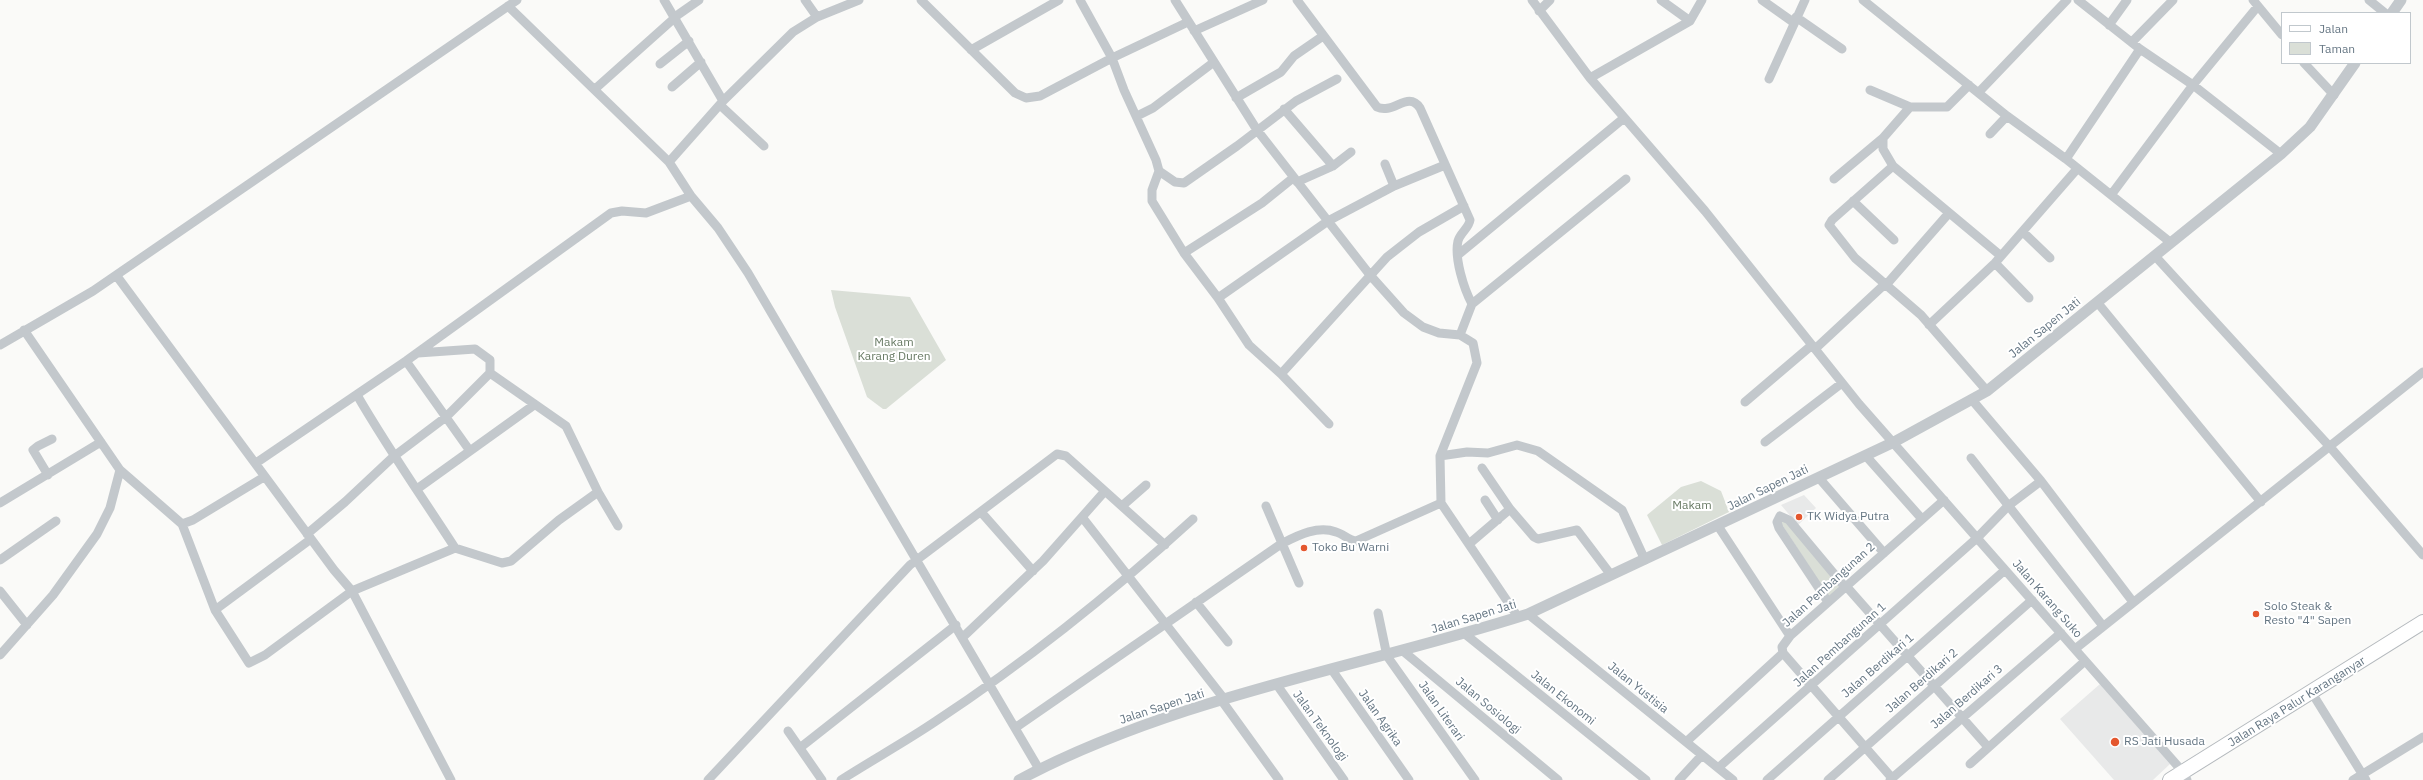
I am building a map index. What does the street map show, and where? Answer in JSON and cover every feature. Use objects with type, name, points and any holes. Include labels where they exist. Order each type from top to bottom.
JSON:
[{"type":"main road","name":"Jalan Raya Palur Karanganyar","points":[[2394,647],[2423,622]]},
{"type":"main road","name":"Jalan Raya Palur Karanganyar","points":[[2170,780],[2186,777],[2394,647],[2423,634]]},
{"type":"street","points":[[0,345],[93,291],[517,0]]},
{"type":"street","points":[[664,0],[701,62],[722,103],[764,146]]},
{"type":"street","points":[[595,89],[675,17],[698,0]]},
{"type":"street","points":[[805,0],[817,17]]},
{"type":"street","points":[[669,162],[722,103],[793,32],[817,17],[860,0]]},
{"type":"street","points":[[922,0],[970,50],[1015,93],[1026,98],[1040,96],[1112,58],[1188,22]]},
{"type":"street","points":[[970,50],[1059,0]]},
{"type":"street","points":[[1080,0],[1112,58],[1124,90],[1137,116],[1160,171],[1175,182],[1184,183],[1284,109],[1337,79]]},
{"type":"street","points":[[1015,728],[1281,544],[1312,531],[1323,530],[1335,531],[1356,541],[1441,503],[1440,456],[1469,389],[1478,363],[1473,343],[1460,336],[1438,333],[1423,327],[1404,312],[1370,275],[1257,130],[1175,0]]},
{"type":"street","points":[[1194,31],[1263,0]]},
{"type":"street","points":[[1297,0],[1377,107],[1389,108],[1406,101],[1417,104],[1464,206],[1470,223],[1458,239],[1464,286],[1472,304]]},
{"type":"street","name":"Jalan Karang Suko","points":[[1532,0],[1590,78],[1672,172],[1842,383],[2186,777]]},
{"type":"street","points":[[1539,11],[1550,0]]},
{"type":"street","points":[[1661,0],[1690,21]]},
{"type":"street","points":[[1590,78],[1690,21],[1702,0]]},
{"type":"street","points":[[1762,0],[1842,49]]},
{"type":"street","points":[[1768,79],[1805,0]]},
{"type":"street","points":[[1863,0],[2007,116],[2066,159],[2170,242]]},
{"type":"street","points":[[1979,92],[2067,0]]},
{"type":"street","points":[[2078,0],[2140,49],[2193,85],[2282,154]]},
{"type":"street","points":[[2109,25],[2127,0]]},
{"type":"street","points":[[2132,42],[2173,0]]},
{"type":"street","points":[[2369,0],[2384,12]]},
{"type":"street","points":[[2393,12],[2401,0]]},
{"type":"street","points":[[2111,195],[2256,3],[2281,34]]},
{"type":"street","points":[[508,6],[669,162],[691,196],[718,228],[748,273],[956,625],[1039,770]]},
{"type":"street","points":[[1236,98],[1281,72],[1294,56],[1323,36]]},
{"type":"street","points":[[660,64],[689,41]]},
{"type":"street","points":[[2066,159],[2140,49]]},
{"type":"street","points":[[672,87],[701,62]]},
{"type":"street","points":[[1137,116],[1154,108],[1214,62]]},
{"type":"street","points":[[2305,64],[2334,95]]},
{"type":"street","name":"Jalan Sapen Jati","points":[[1019,780],[1135,728],[1277,685],[1465,634],[1523,615],[1645,560],[1866,456],[1973,400],[1987,391],[2155,256],[2170,242],[2282,154],[2310,127],[2334,95],[2354,64]]},
{"type":"street","points":[[1870,90],[1910,107],[1947,107],[1969,85]]},
{"type":"street","points":[[1834,179],[1883,138],[1910,107]]},
{"type":"street","points":[[1284,109],[1333,166]]},
{"type":"street","points":[[1990,134],[2007,116]]},
{"type":"street","points":[[1459,254],[1624,118]]},
{"type":"street","points":[[1883,138],[1883,149],[1893,166],[1949,213],[1998,260],[2029,298]]},
{"type":"street","points":[[1184,253],[1295,180],[1333,166],[1350,152]]},
{"type":"street","points":[[1385,164],[1394,186]]},
{"type":"street","points":[[1218,298],[1328,221],[1394,186],[1445,165]]},
{"type":"street","points":[[1893,166],[1853,201],[1829,225],[1854,258],[1912,307],[1987,391]]},
{"type":"street","points":[[1929,325],[1998,260],[2077,168]]},
{"type":"street","points":[[1160,171],[1152,190],[1152,201],[1184,253],[1218,298],[1241,336],[1281,374],[1329,424]]},
{"type":"street","points":[[1460,336],[1472,304],[1626,179]]},
{"type":"street","points":[[256,462],[418,353],[611,214],[622,211],[646,213],[691,196]]},
{"type":"street","points":[[1853,201],[1894,240]]},
{"type":"street","points":[[1281,374],[1370,275],[1404,243],[1464,206]]},
{"type":"street","points":[[1746,402],[1814,347],[1886,285],[1949,213]]},
{"type":"street","points":[[2023,232],[2050,258]]},
{"type":"street","points":[[2155,256],[2330,447],[2423,555]]},
{"type":"street","points":[[116,275],[256,462],[264,477],[352,591],[405,689],[451,780]]},
{"type":"street","points":[[2097,302],[2261,502]]},
{"type":"street","points":[[24,330],[120,470],[182,524],[215,610],[249,663],[266,655],[352,591],[455,548]]},
{"type":"street","points":[[215,610],[309,536],[393,457],[446,417],[490,373],[490,360],[475,349],[418,353]]},
{"type":"street","points":[[406,361],[470,451]]},
{"type":"street","points":[[2075,649],[2423,372]]},
{"type":"street","points":[[490,373],[534,405],[559,420],[570,432],[598,492],[618,526]]},
{"type":"street","points":[[1765,442],[1842,383]]},
{"type":"street","points":[[357,395],[393,457],[417,489],[455,548],[502,563],[511,561],[559,520],[598,492]]},
{"type":"street","points":[[1973,400],[2041,481],[2133,602]]},
{"type":"street","points":[[417,489],[534,405]]},
{"type":"street","points":[[48,475],[33,450],[52,439]]},
{"type":"street","points":[[0,502],[48,475],[101,442]]},
{"type":"street","points":[[1440,456],[1467,452],[1488,453],[1517,445],[1538,451],[1622,510],[1645,560]]},
{"type":"street","points":[[708,780],[860,616],[916,559],[1060,453],[1066,456],[1165,545]]},
{"type":"street","points":[[1866,456],[1922,519]]},
{"type":"street","points":[[1971,458],[2103,626]]},
{"type":"street","points":[[1482,468],[1510,508],[1537,539],[1569,530],[1580,531],[1611,575]]},
{"type":"street","points":[[0,655],[53,595],[97,534],[110,508],[120,470]]},
{"type":"street","points":[[182,524],[193,520],[264,477]]},
{"type":"street","points":[[1819,478],[1884,553]]},
{"type":"street","name":"Jalan Pembangunan 1","points":[[1718,768],[1977,538],[2008,506],[2041,481]]},
{"type":"street","points":[[1122,506],[1146,486]]},
{"type":"street","points":[[963,637],[1033,571],[1105,491]]},
{"type":"street","points":[[1485,500],[1498,520]]},
{"type":"street","name":"Jalan Pembangunan 2","points":[[1686,742],[1784,653],[1782,647],[1790,636],[1944,500]]},
{"type":"street","name":"Jalan Yustisia","points":[[1441,503],[1468,544],[1523,615],[1733,780]]},
{"type":"street","points":[[1266,506],[1299,583]]},
{"type":"street","points":[[1468,544],[1498,520],[1510,508]]},
{"type":"street","points":[[981,512],[1033,571]]},
{"type":"street","points":[[1828,602],[1779,528],[1777,522],[1780,516],[1789,520],[1988,747]]},
{"type":"street","points":[[1082,517],[1224,701],[1279,780]]},
{"type":"street","points":[[841,780],[935,722],[990,684],[1129,577],[1193,519]]},
{"type":"street","points":[[0,560],[56,521]]},
{"type":"street","points":[[1718,526],[1790,636]]},
{"type":"street","name":"Jalan Berdikari 1","points":[[1767,780],[2005,570]]},
{"type":"street","points":[[0,591],[27,625]]},
{"type":"street","name":"Jalan Berdikari 2","points":[[1828,780],[2032,600]]},
{"type":"street","points":[[1196,602],[1228,642]]},
{"type":"street","points":[[1378,613],[1387,656]]},
{"type":"street","points":[[801,747],[956,625]]},
{"type":"street","name":"Jalan Berdikari 3","points":[[1891,779],[2061,633]]},
{"type":"street","name":"Jalan Ekonomi","points":[[1465,634],[1646,780]]},
{"type":"street","name":"Jalan Sosiologi","points":[[1403,651],[1558,780]]},
{"type":"street","points":[[1784,653],[1891,779]]},
{"type":"street","name":"Jalan Literari","points":[[1387,656],[1475,780]]},
{"type":"street","points":[[1970,764],[2085,661]]},
{"type":"street","name":"Jalan Agrika","points":[[1332,670],[1409,780]]},
{"type":"street","name":"Jalan Teknologi","points":[[1277,685],[1344,780]]},
{"type":"street","points":[[2314,696],[2364,777]]},
{"type":"street","points":[[788,731],[801,747],[810,770],[822,780]]},
{"type":"street","points":[[2353,780],[2364,777],[2423,737]]},
{"type":"street","points":[[1679,780],[1702,755]]},
{"type":"shaded area","name":"TK Widya Putra","points":[[1804,495],[1816,508],[1798,525],[1781,505]]},
{"type":"shaded area","name":"RS Jati Husada","points":[[2100,684],[2170,764],[2153,780],[2114,780],[2060,719]]},
{"type":"green space","name":"Makam Karang Duren","points":[[831,290],[910,297],[946,360],[886,409],[883,409],[867,397],[835,307]]},
{"type":"green space","name":"Makam","points":[[1701,481],[1721,491],[1729,512],[1662,545],[1647,515],[1681,487]]},
{"type":"green space","points":[[1782,518],[1841,586],[1829,597],[1779,520]]},
{"type":"place","name":"TK Widya Putra","points":[[1799,517]]},
{"type":"place","name":"Toko Bu Warni","points":[[1304,548]]},
{"type":"place","name":"Solo Steak & Resto \"4\" Sapen","points":[[2256,614]]},
{"type":"place","name":"RS Jati Husada","points":[[2115,742]]}]
